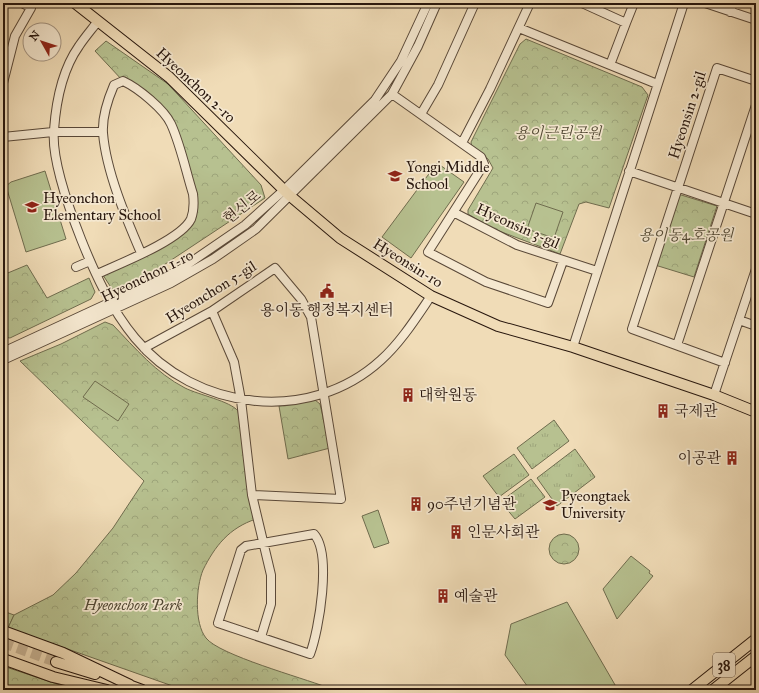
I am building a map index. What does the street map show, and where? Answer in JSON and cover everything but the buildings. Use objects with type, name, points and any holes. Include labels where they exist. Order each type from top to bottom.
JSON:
[{"type":"main road","name":"Hyeonchon 2-ro","points":[[75,3],[169,77],[287,193]]},
{"type":"main road","name":"Hyeonsin-ro","points":[[287,193],[340,238],[431,296],[498,326],[573,347],[756,412]]},
{"type":"main road","points":[[3,631],[63,653],[142,690]]},
{"type":"main road","name":"38","points":[[692,690],[756,639]]},
{"type":"main road","name":"38","points":[[713,690],[756,656]]},
{"type":"main road","points":[[3,660],[53,677],[107,690]]},
{"type":"main road","points":[[114,690],[55,665],[130,685]]},
{"type":"street","points":[[3,83],[15,36],[31,8],[22,3]]},
{"type":"street","name":"현신로","points":[[287,193],[375,100],[401,61],[428,3]]},
{"type":"street","points":[[287,193],[392,94],[418,46],[437,3]]},
{"type":"street","points":[[421,114],[438,85],[475,3]]},
{"type":"street","points":[[462,143],[490,89],[530,3]]},
{"type":"street","points":[[582,3],[626,23]]},
{"type":"street","points":[[610,65],[634,3]]},
{"type":"street","points":[[573,347],[684,3]]},
{"type":"street","points":[[705,3],[756,20]]},
{"type":"street","points":[[730,12],[734,3]]},
{"type":"street","points":[[98,21],[78,47],[64,76],[54,132],[58,165],[69,208],[90,261],[112,306],[144,348],[168,369],[190,382],[224,396],[241,400],[267,403],[324,394],[352,380],[380,360],[402,338],[431,296]]},
{"type":"street","points":[[519,28],[657,84]]},
{"type":"street","name":"Hyeonsin 2-gil","points":[[725,363],[632,329],[717,68],[756,80]]},
{"type":"street","points":[[97,274],[141,253],[179,234],[191,219],[194,205],[191,187],[170,123],[162,112],[131,85],[123,81],[114,86],[110,95],[103,132],[107,155],[122,208],[141,253]]},
{"type":"street","name":"Hyeonsin 3-gil","points":[[392,94],[481,157],[484,164],[455,213],[428,252],[486,282],[548,303],[563,261]]},
{"type":"street","points":[[677,345],[725,204],[756,105]]},
{"type":"street","points":[[3,137],[54,132],[103,132]]},
{"type":"street","points":[[629,171],[756,214]]},
{"type":"street","name":"Hyeonchon 1-ro","points":[[3,360],[112,306],[171,283],[212,259],[256,229],[287,193]]},
{"type":"street","name":"Hyeonsin 3-gil","points":[[455,213],[517,245],[597,271]]},
{"type":"street","points":[[76,267],[90,261]]},
{"type":"street","name":"Hyeonchon 5-gil","points":[[144,348],[212,311],[276,268],[301,299],[311,317],[341,499],[252,494]]},
{"type":"street","points":[[714,396],[756,269]]},
{"type":"street","points":[[3,352],[112,306]]},
{"type":"street","points":[[212,311],[232,355],[241,400],[252,494],[271,575],[271,604],[261,637]]},
{"type":"street","points":[[739,320],[756,326]]},
{"type":"street","points":[[314,534],[319,540],[322,564],[322,604],[317,636],[310,654],[261,637],[218,623],[241,550],[246,546],[264,542],[314,534]]},
{"type":"green space","name":"용이근린공원","points":[[526,39],[642,87],[648,95],[609,208],[586,202],[579,204],[560,254],[491,228],[468,214],[468,210],[493,168],[488,159],[472,148],[471,142],[520,44]]},
{"type":"green space","points":[[106,41],[168,84],[261,185],[265,198],[123,292],[112,289],[101,272],[179,234],[194,206],[170,123],[162,112],[123,81],[95,51]]},
{"type":"green space","points":[[437,163],[464,182],[411,258],[382,237]]},
{"type":"green space","points":[[45,171],[66,239],[26,252],[6,186],[11,182]]},
{"type":"green space","name":"용이동4호공원","points":[[678,194],[717,206],[694,277],[655,265]]},
{"type":"green space","points":[[536,203],[563,212],[554,238],[527,229]]},
{"type":"green space","points":[[27,265],[47,298],[89,278],[95,292],[91,299],[10,338],[3,337],[3,275]]},
{"type":"green space","name":"Hyeonchon Park","points":[[105,322],[113,325],[146,360],[174,382],[191,391],[228,404],[238,411],[256,519],[238,527],[224,539],[213,553],[203,570],[199,586],[197,605],[199,623],[206,638],[214,645],[227,652],[262,666],[326,687],[325,690],[184,690],[8,628],[14,615],[53,595],[76,573],[113,528],[144,481],[20,361],[61,344]]},
{"type":"green space","points":[[95,381],[129,404],[118,421],[83,397]]},
{"type":"green space","points":[[315,400],[320,404],[330,448],[288,459],[279,406]]},
{"type":"green space","points":[[554,420],[569,441],[532,469],[517,448]]},
{"type":"green space","points":[[575,449],[595,477],[557,506],[537,478]]},
{"type":"green space","points":[[514,454],[529,475],[499,497],[483,476]]},
{"type":"green space","points":[[531,479],[545,497],[515,519],[505,507],[508,504],[504,499]]},
{"type":"green space","points":[[378,510],[389,543],[374,548],[362,516]]},
{"type":"green space","points":[[564,534],[570,535],[578,543],[578,555],[570,563],[564,564],[558,563],[550,555],[549,549],[550,543],[558,535]]},
{"type":"green space","points":[[631,556],[650,571],[649,573],[653,576],[617,619],[603,589]]},
{"type":"green space","points":[[567,602],[618,690],[530,690],[505,655],[511,624]]},
{"type":"green space","points":[[3,611],[14,615],[8,628],[3,626]]},
{"type":"green space","points":[[3,666],[63,686],[62,690],[3,690]]},
{"type":"tunnel","points":[[3,643],[56,662]]},
{"type":"place","name":"Yongi Middle School","points":[[395,176]]},
{"type":"place","name":"Hyeonchon Elementary School","points":[[32,207]]},
{"type":"place","name":"용이동 행정복지센터","points":[[327,291]]},
{"type":"place","name":"대학원동","points":[[408,395]]},
{"type":"place","name":"국제관","points":[[663,411]]},
{"type":"place","name":"이공관","points":[[732,458]]},
{"type":"place","name":"90주년기념관","points":[[416,504]]},
{"type":"place","name":"Pyeongtaek University","points":[[550,505]]},
{"type":"place","name":"인문사회관","points":[[456,532]]},
{"type":"place","name":"예술관","points":[[443,596]]}]
